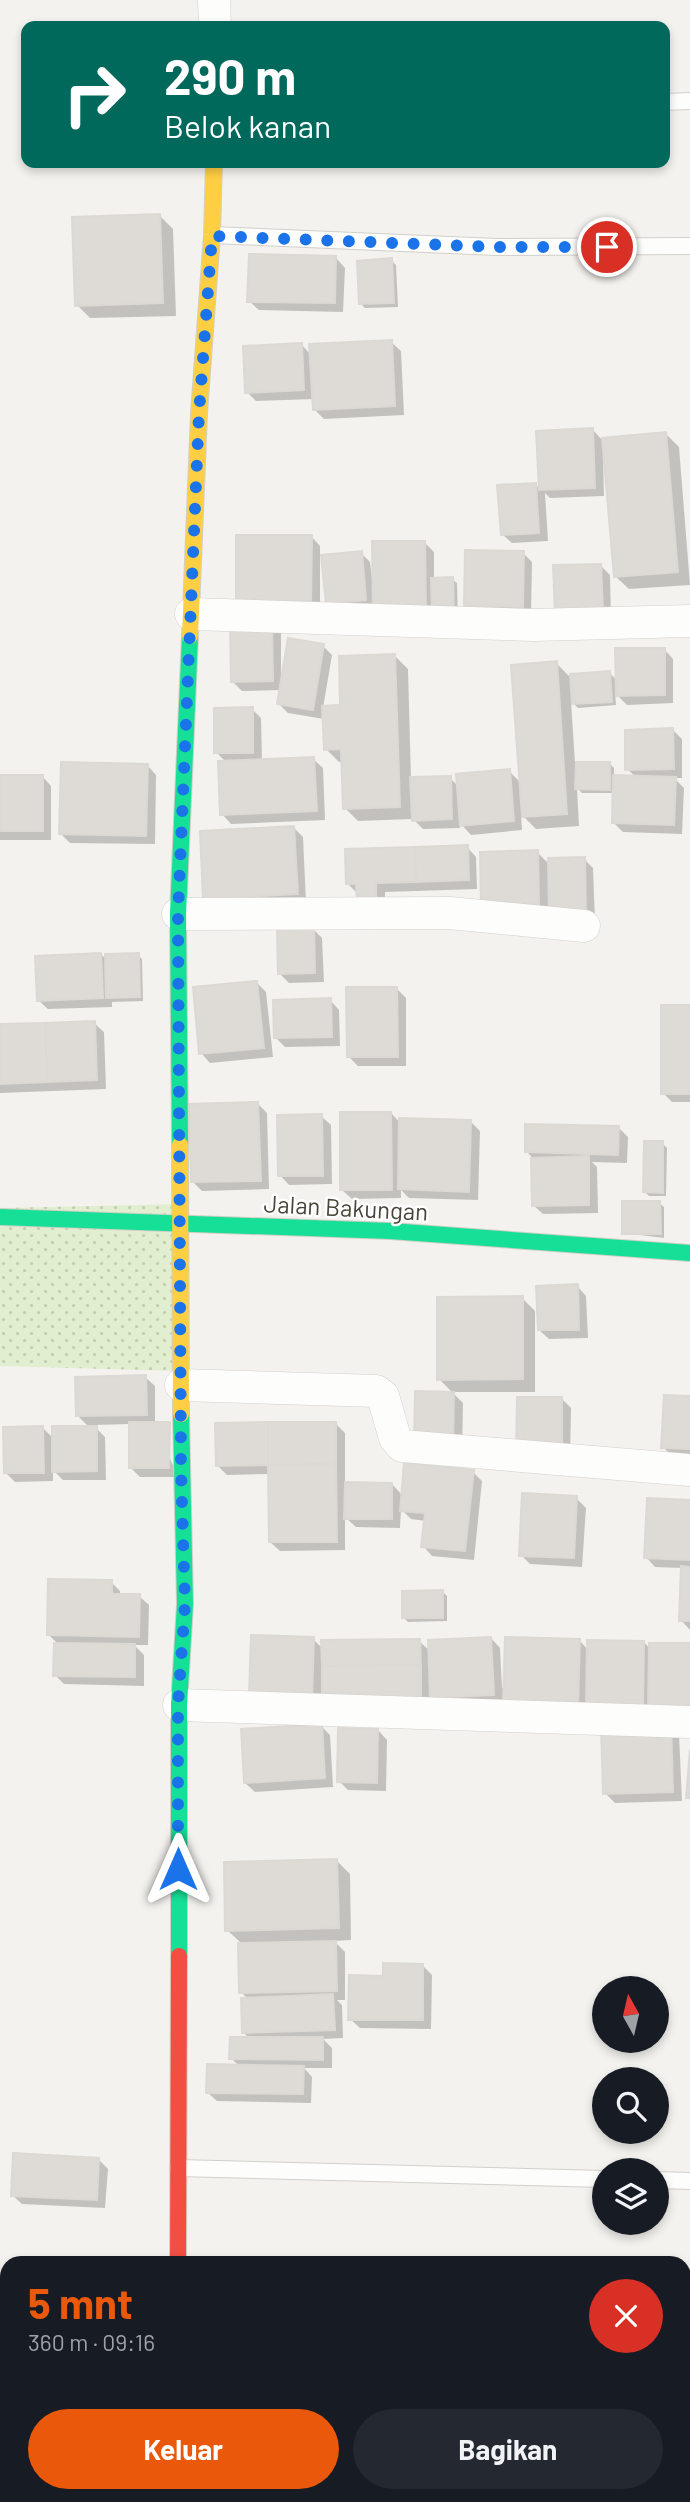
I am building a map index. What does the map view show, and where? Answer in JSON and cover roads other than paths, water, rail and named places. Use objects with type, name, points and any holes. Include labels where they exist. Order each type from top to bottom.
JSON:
[{"type":"street","points":[[214,0],[215,21]]},
{"type":"street","points":[[178,2256],[178,1705],[185,1604],[178,914],[199,413],[212,236],[214,168]]},
{"type":"street","points":[[191,614],[534,625],[690,621]]},
{"type":"street","points":[[178,914],[450,913],[584,926]]},
{"type":"street","name":"Jalan Bakungan","points":[[0,1217],[390,1231],[690,1253]]},
{"type":"street","points":[[181,1385],[376,1391],[383,1396],[395,1438],[402,1446],[690,1470]]},
{"type":"street","points":[[178,1705],[690,1722]]},
{"type":"lane","points":[[670,102],[690,102]]},
{"type":"lane","points":[[212,236],[497,247],[690,246]]},
{"type":"lane","points":[[178,2168],[592,2179]]},
{"type":"lane","points":[[669,2180],[690,2181]]}]
